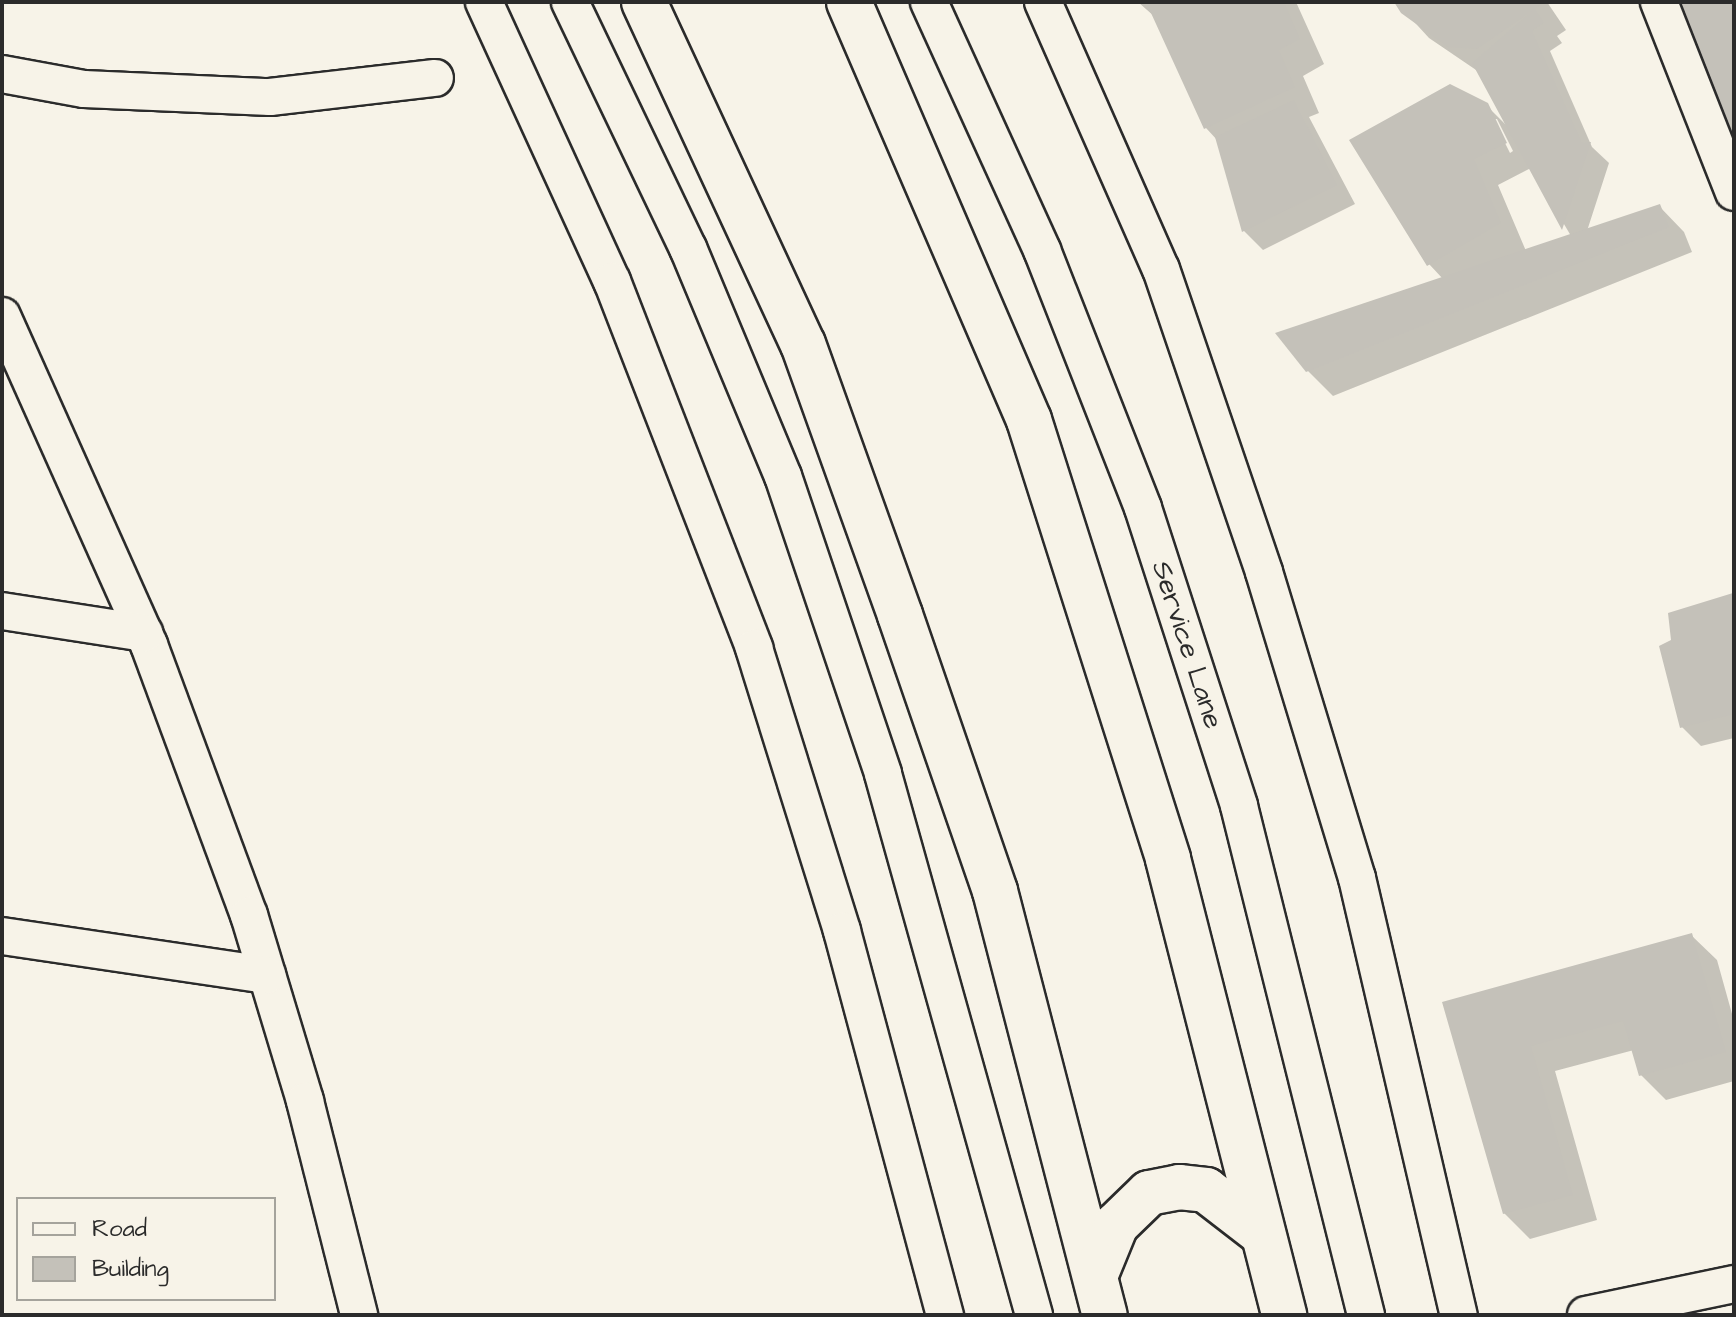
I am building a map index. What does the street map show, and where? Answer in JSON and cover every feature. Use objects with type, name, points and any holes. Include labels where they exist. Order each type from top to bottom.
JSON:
[{"type":"main road","points":[[644,2],[803,344],[900,615],[995,891],[1100,1294]]},
{"type":"main road","points":[[849,2],[1029,420],[1168,859],[1284,1315]]},
{"type":"main road","points":[[1100,1294],[1116,1225],[1149,1193],[1179,1187],[1206,1190],[1263,1234]]},
{"type":"street","points":[[484,2],[612,281],[754,648],[842,931],[945,1315]]},
{"type":"street","points":[[570,2],[688,248],[783,476],[883,774],[1034,1315]]},
{"type":"street","name":"Service Lane","points":[[929,2],[1042,250],[1143,508],[1239,806],[1366,1315]]},
{"type":"street","points":[[1043,2],[1161,269],[1264,572],[1357,878],[1459,1315]]},
{"type":"street","points":[[1659,2],[1734,192]]},
{"type":"street","points":[[2,74],[84,89],[270,97],[435,78]]},
{"type":"street","points":[[4,323],[144,633],[267,975],[359,1315]]},
{"type":"street","points":[[2,611],[144,633]]},
{"type":"street","points":[[2,936],[267,975]]},
{"type":"street","points":[[1586,1315],[1734,1284]]},
{"type":"building","points":[[1139,2],[1284,2],[1300,39],[1279,50],[1295,87],[1204,129],[1151,13]]},
{"type":"building","points":[[1394,2],[1545,2],[1535,9],[1544,23],[1532,31],[1582,143],[1591,142],[1562,230],[1472,63],[1532,11],[1477,49],[1448,47],[1401,13]]},
{"type":"building","points":[[1682,2],[1734,2],[1734,119],[1720,127],[1669,10]]},
{"type":"building","points":[[1450,84],[1488,103],[1507,143],[1474,159],[1501,223],[1427,266],[1349,140]]},
{"type":"building","points":[[1294,100],[1337,185],[1242,232],[1215,137]]},
{"type":"building","points":[[1660,204],[1669,227],[1306,372],[1275,333]]},
{"type":"building","points":[[1733,593],[1734,714],[1680,728],[1659,646],[1671,640],[1668,613]]},
{"type":"building","points":[[1692,933],[1726,1052],[1639,1076],[1623,1021],[1531,1046],[1573,1195],[1503,1214],[1442,1002]]}]
